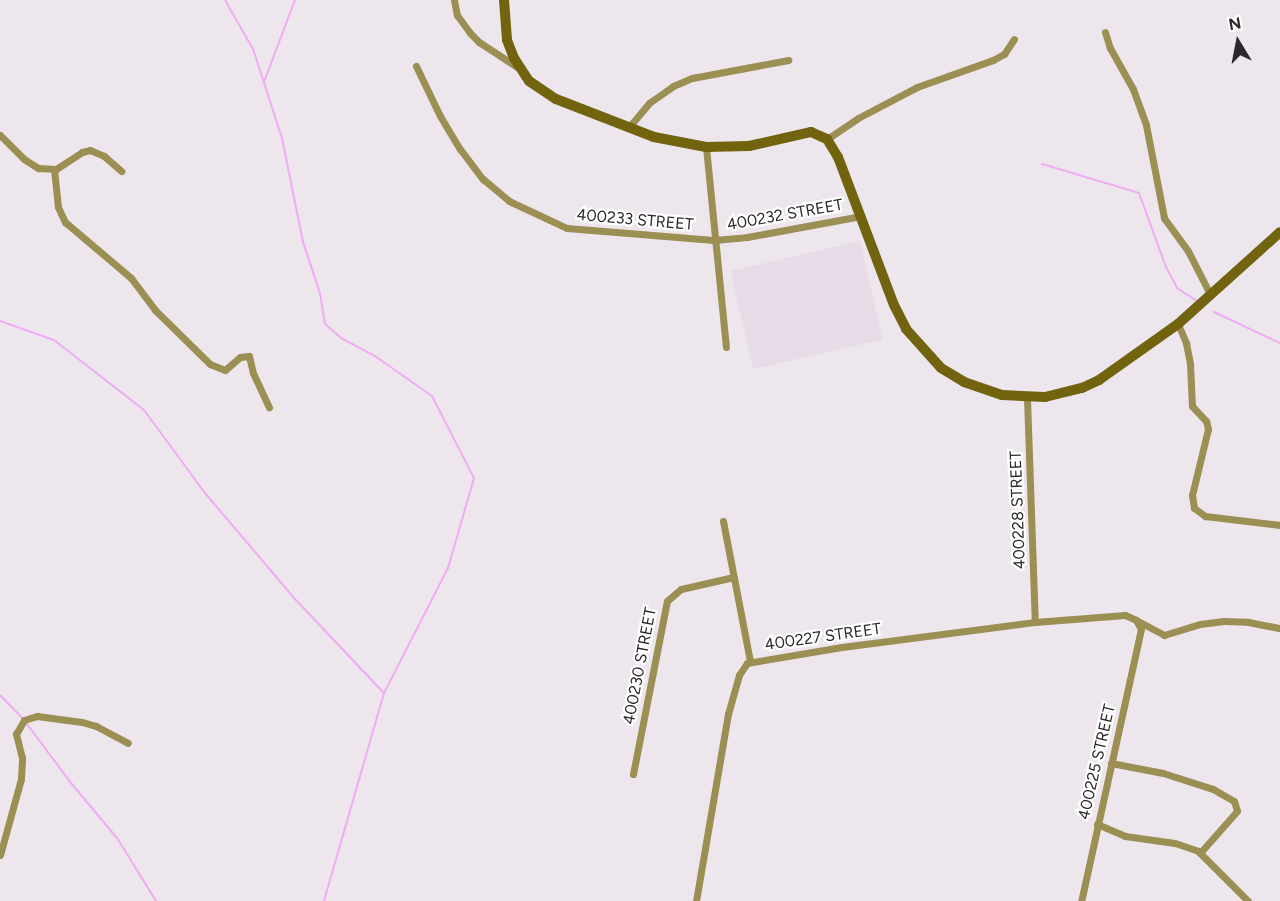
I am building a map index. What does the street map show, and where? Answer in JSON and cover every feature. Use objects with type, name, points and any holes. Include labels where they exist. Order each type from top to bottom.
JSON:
[{"type":"street","points":[[454,0],[458,15],[475,38],[520,68]]},
{"type":"street","points":[[504,0],[507,40],[520,68],[529,81],[556,99],[654,137],[706,147],[749,146],[811,132],[827,139],[833,145],[894,305],[917,344],[941,368],[964,382],[1002,395],[1027,398],[1062,394],[1099,380],[1178,324],[1280,231]]},
{"type":"street","points":[[1105,32],[1110,48],[1133,89],[1146,126],[1164,218],[1188,251],[1210,294]]},
{"type":"street","points":[[827,139],[858,118],[917,87],[993,60],[1004,54],[1014,39]]},
{"type":"street","points":[[628,127],[649,103],[673,86],[692,78],[788,60]]},
{"type":"street","name":"400233 STREET","points":[[416,66],[460,149],[483,179],[509,201],[535,216],[567,228],[714,240]]},
{"type":"street","points":[[0,135],[33,165],[44,170],[54,169],[90,150],[104,156],[121,171]]},
{"type":"street","points":[[706,147],[720,329],[726,347]]},
{"type":"street","points":[[54,169],[58,207],[65,222],[131,278],[155,310],[210,364],[225,370],[240,357],[249,356],[253,373],[269,408]]},
{"type":"street","name":"400232 STREET","points":[[714,240],[747,237],[861,216]]},
{"type":"street","points":[[1178,324],[1186,342],[1190,364],[1192,406],[1206,421],[1208,429],[1192,495],[1194,508],[1205,516],[1280,525]]},
{"type":"street","name":"400228 STREET","points":[[1027,398],[1035,622]]},
{"type":"street","points":[[723,521],[750,661]]},
{"type":"street","name":"400230 STREET","points":[[633,774],[667,601],[681,589],[734,576]]},
{"type":"street","name":"400227 STREET","points":[[696,901],[713,789],[732,699],[742,669],[750,661],[1035,622],[1125,615],[1136,620]]},
{"type":"street","points":[[1136,620],[1164,635],[1200,624],[1224,621],[1248,622],[1280,628]]},
{"type":"street","name":"400225 STREET","points":[[1081,901],[1140,629],[1136,620]]},
{"type":"street","points":[[0,855],[22,772],[22,758],[16,734],[24,720],[37,716],[82,722],[96,726],[128,744]]},
{"type":"street","points":[[1111,764],[1163,773],[1213,789],[1234,801],[1237,811],[1200,853]]},
{"type":"street","points":[[1097,824],[1125,836],[1175,843],[1200,853],[1248,901]]},
{"type":"shaded area","points":[[860,241],[883,339],[753,369],[730,271]]},
{"type":"waterway","points":[[225,0],[253,49],[282,138],[303,242],[320,293],[325,324],[341,338],[375,356],[432,396],[474,478],[448,568],[384,693],[324,901]]},
{"type":"waterway","points":[[264,82],[295,0]]},
{"type":"waterway","points":[[1042,164],[1139,193],[1166,267],[1177,288],[1197,301]]},
{"type":"waterway","points":[[1214,312],[1280,343]]},
{"type":"waterway","points":[[0,321],[54,340],[144,410],[205,493],[295,599],[384,693]]},
{"type":"waterway","points":[[0,695],[24,720],[71,783],[117,838],[156,901]]}]
